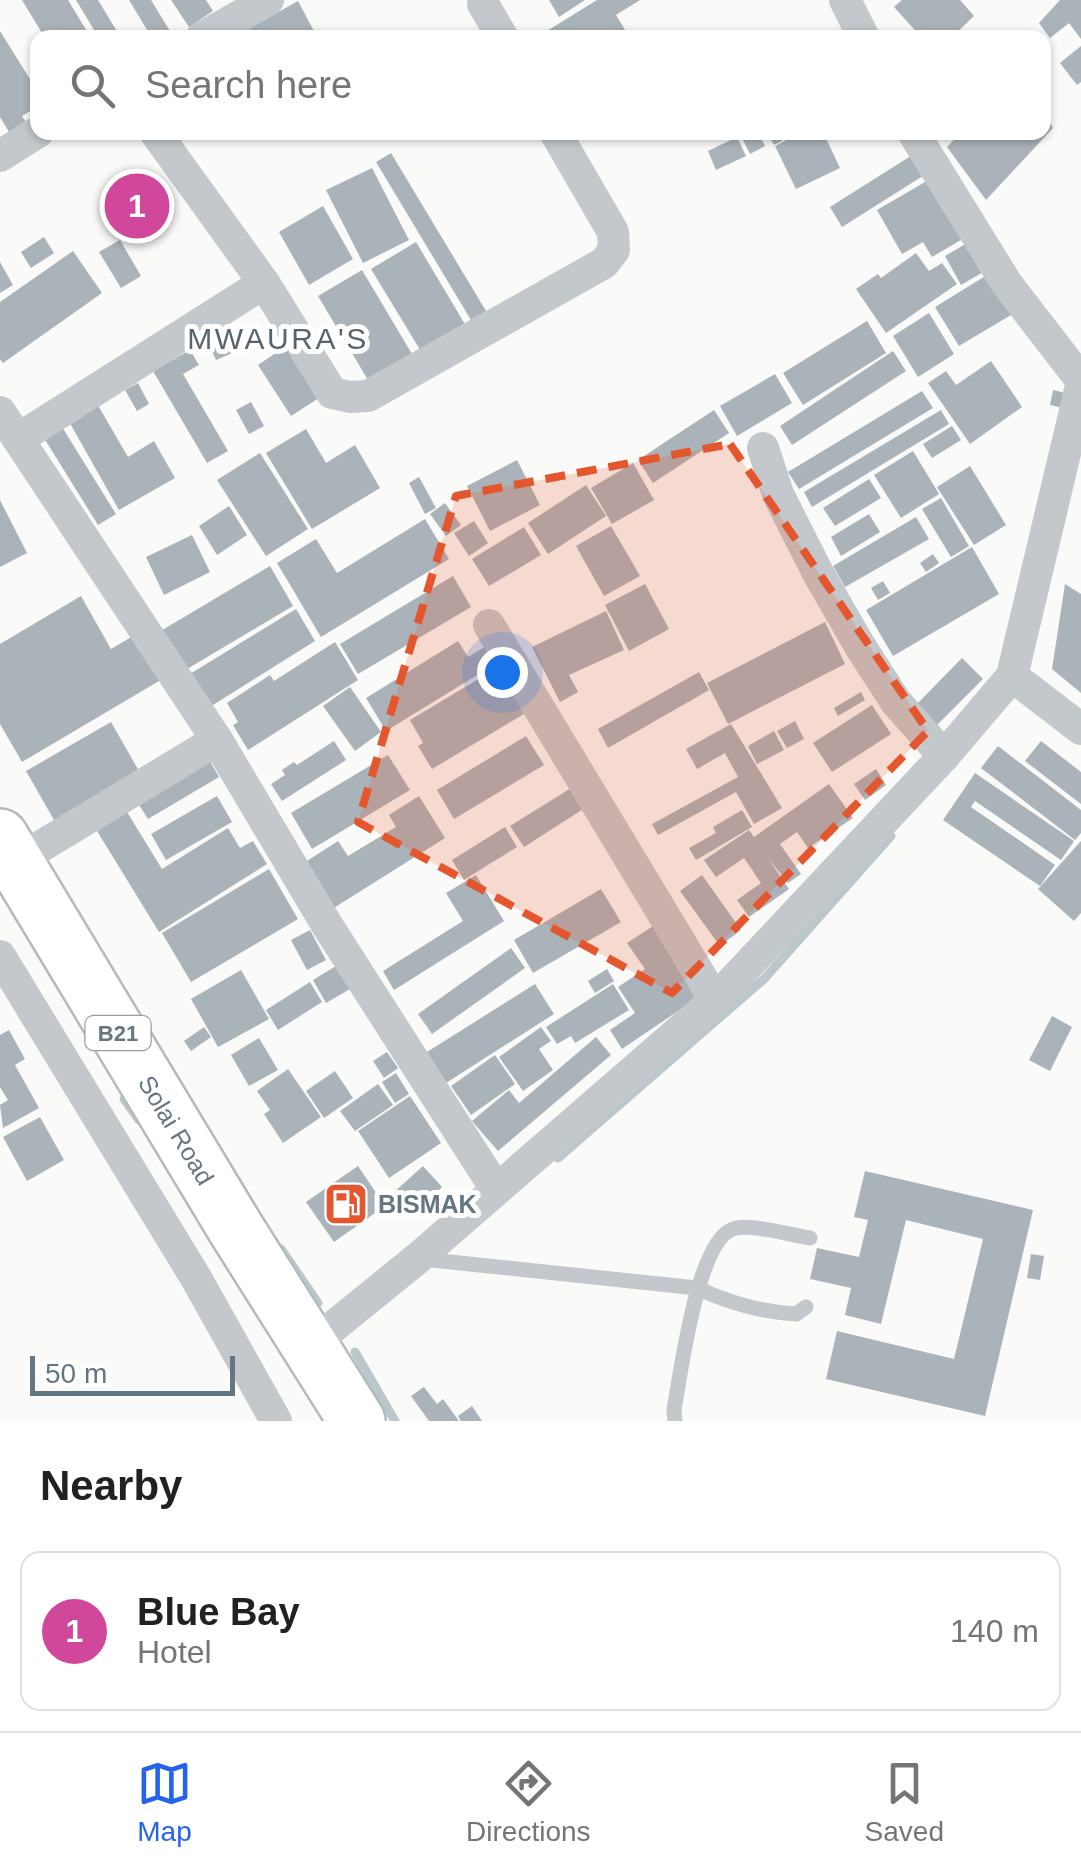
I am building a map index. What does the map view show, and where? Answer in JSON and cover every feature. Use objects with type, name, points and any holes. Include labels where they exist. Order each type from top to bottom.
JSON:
[{"type":"highway","name":"Solai Road","points":[[7,849],[357,1421]]},
{"type":"street","points":[[215,30],[268,0]]},
{"type":"street","points":[[845,0],[860,30]]},
{"type":"street","points":[[484,4],[499,30]]},
{"type":"street","points":[[0,156],[30,137]]},
{"type":"street","points":[[161,140],[264,283],[332,393],[350,397],[368,396],[604,262],[614,250],[612,232],[560,140]]},
{"type":"street","points":[[312,1344],[418,1258],[715,1000],[944,756],[1012,676],[1074,450],[1081,383],[1007,284],[918,140]]},
{"type":"street","points":[[264,283],[9,426],[218,740],[327,925],[496,1189]]},
{"type":"street","points":[[763,448],[778,494],[860,646],[896,702],[944,756]]},
{"type":"street","points":[[489,625],[715,1000]]},
{"type":"street","points":[[1012,676],[1081,729]]},
{"type":"street","points":[[7,849],[218,740]]},
{"type":"street","points":[[0,956],[196,1278],[276,1421]]},
{"type":"lane","points":[[676,1421],[674,1409],[697,1288],[720,1237],[741,1227],[810,1238]]},
{"type":"lane","points":[[418,1258],[697,1288],[727,1302],[779,1313],[796,1314],[806,1307]]},
{"type":"highlighted area","points":[[730,444],[928,731],[672,993],[358,822],[456,496]]},
{"type":"building","points":[[22,0],[68,0],[86,30],[40,30]]},
{"type":"building","points":[[76,0],[98,0],[116,30],[94,30]]},
{"type":"building","points":[[129,0],[151,0],[169,30],[147,30]]},
{"type":"building","points":[[171,0],[206,0],[213,11],[189,27]]},
{"type":"building","points":[[549,0],[585,0],[559,17]]},
{"type":"building","points":[[597,0],[640,0],[616,15],[625,30],[548,30]]},
{"type":"building","points":[[902,0],[960,0],[974,16],[959,30],[915,30],[894,7]]},
{"type":"building","points":[[1060,0],[1081,0],[1081,39],[1069,23],[1051,37],[1051,30],[1044,30],[1039,23]]},
{"type":"building","points":[[298,1],[313,30],[246,30]]},
{"type":"building","points":[[0,31],[30,79],[30,111],[22,116],[30,131],[14,140],[0,117]]},
{"type":"building","points":[[1081,46],[1081,82],[1077,85],[1060,63]]},
{"type":"building","points":[[738,140],[746,156],[716,170],[708,151]]},
{"type":"building","points":[[743,140],[762,140],[765,146],[750,154]]},
{"type":"building","points":[[787,140],[827,140],[840,168],[796,189],[775,146]]},
{"type":"building","points":[[954,140],[1042,140],[986,200],[947,147]]},
{"type":"building","points":[[391,153],[486,311],[471,320],[376,162]]},
{"type":"building","points":[[914,154],[926,174],[842,227],[830,207]]},
{"type":"building","points":[[372,168],[409,240],[363,263],[326,190]]},
{"type":"building","points":[[932,178],[966,237],[932,257],[923,242],[902,254],[877,210]]},
{"type":"building","points":[[323,206],[353,259],[309,285],[279,232]]},
{"type":"building","points":[[44,237],[54,253],[31,268],[21,252]]},
{"type":"building","points":[[120,240],[141,276],[121,288],[99,252]]},
{"type":"building","points":[[416,242],[466,326],[422,353],[371,269]]},
{"type":"building","points":[[969,242],[985,271],[961,285],[945,256]]},
{"type":"building","points":[[73,251],[102,293],[3,363],[0,302]]},
{"type":"building","points":[[916,253],[929,271],[942,263],[957,284],[886,333],[856,289],[878,274],[881,278]]},
{"type":"building","points":[[0,262],[13,285],[0,293]]},
{"type":"building","points":[[362,270],[412,354],[368,380],[318,296]]},
{"type":"building","points":[[992,272],[1016,312],[959,346],[935,307]]},
{"type":"building","points":[[929,313],[954,354],[918,377],[893,336]]},
{"type":"building","points":[[867,321],[886,353],[803,405],[783,373]]},
{"type":"building","points":[[226,331],[235,352],[216,360],[207,340]]},
{"type":"building","points":[[292,342],[325,394],[291,416],[258,365]]},
{"type":"building","points":[[190,350],[199,365],[183,374],[228,451],[207,463],[153,371]]},
{"type":"building","points":[[893,351],[906,371],[792,445],[780,426]]},
{"type":"building","points":[[991,361],[1022,407],[970,444],[928,383],[946,371],[956,385]]},
{"type":"building","points":[[775,374],[792,403],[737,436],[720,406]]},
{"type":"building","points":[[138,383],[149,404],[137,411],[125,390]]},
{"type":"building","points":[[1053,390],[1070,394],[1067,409],[1050,405]]},
{"type":"building","points":[[922,391],[933,408],[799,489],[788,472]]},
{"type":"building","points":[[96,402],[128,457],[154,441],[175,478],[119,510],[67,418]]},
{"type":"building","points":[[251,402],[264,426],[249,434],[236,410]]},
{"type":"building","points":[[714,410],[729,433],[653,483],[638,460]]},
{"type":"building","points":[[941,410],[949,424],[812,507],[804,492]]},
{"type":"building","points":[[952,426],[961,440],[932,458],[923,444]]},
{"type":"building","points":[[62,427],[116,514],[98,525],[44,438]]},
{"type":"building","points":[[306,429],[326,463],[355,445],[380,488],[312,529],[266,453]]},
{"type":"building","points":[[913,451],[939,494],[901,518],[874,475]]},
{"type":"building","points":[[260,453],[308,529],[266,556],[217,480]]},
{"type":"building","points":[[517,460],[540,505],[490,531],[467,486]]},
{"type":"building","points":[[633,463],[654,500],[612,524],[591,488]]},
{"type":"building","points":[[970,466],[1006,525],[974,545],[937,487]]},
{"type":"building","points":[[419,477],[436,508],[425,514],[409,483]]},
{"type":"building","points":[[869,479],[881,498],[835,526],[823,508]]},
{"type":"building","points":[[586,485],[606,516],[548,554],[528,523]]},
{"type":"building","points":[[941,498],[969,546],[951,557],[922,509]]},
{"type":"building","points":[[0,500],[27,553],[0,567]]},
{"type":"building","points":[[445,503],[461,525],[446,536],[430,514]]},
{"type":"building","points":[[229,506],[247,535],[217,555],[199,526]]},
{"type":"building","points":[[869,514],[880,532],[841,556],[831,537]]},
{"type":"building","points":[[916,517],[929,539],[845,587],[833,566]]},
{"type":"building","points":[[425,519],[449,559],[321,637],[277,563],[316,539],[337,573]]},
{"type":"building","points":[[474,521],[488,543],[469,556],[454,533]]},
{"type":"building","points":[[611,526],[640,576],[604,596],[576,546]]},
{"type":"building","points":[[524,527],[541,555],[489,586],[472,559]]},
{"type":"building","points":[[192,535],[210,572],[164,595],[146,557]]},
{"type":"building","points":[[972,547],[999,594],[893,656],[866,610]]},
{"type":"building","points":[[933,554],[939,563],[926,572],[920,563]]},
{"type":"building","points":[[270,566],[293,606],[182,672],[159,632]]},
{"type":"building","points":[[453,576],[471,607],[358,674],[340,644]]},
{"type":"building","points":[[883,581],[890,593],[878,600],[871,588]]},
{"type":"building","points":[[645,584],[669,629],[629,651],[605,605]]},
{"type":"building","points":[[1065,584],[1081,594],[1081,693],[1052,669]]},
{"type":"building","points":[[81,596],[111,649],[133,636],[159,681],[22,762],[0,724],[0,644]]},
{"type":"building","points":[[296,609],[315,641],[205,710],[185,677]]},
{"type":"building","points":[[606,611],[624,650],[569,675],[578,692],[560,702],[532,647]]},
{"type":"building","points":[[825,622],[845,664],[728,724],[707,683]]},
{"type":"building","points":[[458,641],[468,657],[490,644],[500,661],[386,731],[366,698]]},
{"type":"building","points":[[335,642],[358,680],[248,750],[233,725],[238,722],[227,703],[270,675],[274,681]]},
{"type":"building","points":[[962,658],[983,679],[937,725],[916,705]]},
{"type":"building","points":[[502,665],[529,711],[432,769],[418,746],[423,743],[410,720]]},
{"type":"building","points":[[699,672],[709,690],[608,748],[598,729]]},
{"type":"building","points":[[350,687],[381,732],[355,751],[323,706]]},
{"type":"building","points":[[861,692],[865,700],[838,716],[834,708]]},
{"type":"building","points":[[872,705],[891,734],[832,772],[813,743]]},
{"type":"building","points":[[795,721],[804,739],[787,748],[777,731]]},
{"type":"building","points":[[111,722],[143,778],[58,827],[26,771]]},
{"type":"building","points":[[731,724],[782,808],[754,824],[736,792],[658,835],[652,824],[738,777],[725,753],[697,769],[686,749]]},
{"type":"building","points":[[774,731],[784,750],[757,764],[748,746]]},
{"type":"building","points":[[526,736],[544,765],[454,819],[437,790]]},
{"type":"building","points":[[334,741],[346,760],[282,801],[271,784],[285,775],[282,770]]},
{"type":"building","points":[[1041,741],[1081,772],[1081,804],[1025,761]]},
{"type":"building","points":[[998,746],[1081,810],[1081,833],[1075,840],[981,768]]},
{"type":"building","points":[[206,754],[219,777],[148,819],[134,797]]},
{"type":"building","points":[[388,755],[410,790],[312,849],[291,813]]},
{"type":"building","points":[[876,769],[886,785],[865,800],[854,784]]},
{"type":"building","points":[[975,773],[1074,841],[1061,860],[975,801],[971,807],[1055,865],[1040,886],[943,820]]},
{"type":"building","points":[[829,784],[853,818],[808,848],[797,832],[780,844],[801,874],[788,883],[768,858],[789,889],[749,917],[737,900],[761,883],[744,858],[716,877],[704,860],[749,830],[754,837]]},
{"type":"building","points":[[576,785],[588,806],[524,847],[510,826]]},
{"type":"building","points":[[217,796],[232,822],[166,860],[151,834]]},
{"type":"building","points":[[419,796],[445,838],[332,909],[304,863],[338,841],[348,856],[396,827],[389,815]]},
{"type":"building","points":[[742,810],[752,827],[696,860],[689,848],[716,833],[713,827]]},
{"type":"building","points":[[127,812],[162,869],[228,828],[240,848],[253,841],[267,864],[159,932],[97,831]]},
{"type":"building","points":[[505,827],[517,847],[464,880],[452,860]]},
{"type":"building","points":[[1081,841],[1081,913],[1074,921],[1038,889]]},
{"type":"building","points":[[269,869],[298,919],[191,982],[162,933]]},
{"type":"building","points":[[476,875],[504,921],[394,990],[383,971],[463,921],[446,893]]},
{"type":"building","points":[[702,875],[741,930],[720,946],[680,891]]},
{"type":"building","points":[[601,889],[621,922],[533,973],[514,940]]},
{"type":"building","points":[[656,924],[703,994],[622,1049],[610,1030],[635,1013],[618,987],[645,969],[627,943]]},
{"type":"building","points":[[310,930],[326,960],[307,970],[291,940]]},
{"type":"building","points":[[511,948],[525,968],[432,1034],[418,1014]]},
{"type":"building","points":[[336,966],[350,989],[326,1003],[313,980]]},
{"type":"building","points":[[607,969],[614,981],[595,993],[588,981]]},
{"type":"building","points":[[241,970],[269,1019],[218,1047],[191,999]]},
{"type":"building","points":[[310,982],[322,1002],[278,1030],[266,1010]]},
{"type":"building","points":[[535,984],[554,1014],[446,1083],[427,1052]]},
{"type":"building","points":[[613,984],[629,1010],[575,1043],[571,1036],[557,1044],[546,1027]]},
{"type":"building","points":[[1052,1016],[1072,1027],[1050,1071],[1029,1060]]},
{"type":"building","points":[[204,1027],[211,1037],[191,1051],[184,1041]]},
{"type":"building","points":[[541,1027],[551,1041],[539,1049],[553,1070],[523,1091],[499,1057]]},
{"type":"building","points":[[9,1030],[25,1059],[15,1065],[39,1108],[3,1128],[0,1105],[8,1100],[0,1087],[0,1035]]},
{"type":"building","points":[[596,1037],[611,1055],[498,1151],[472,1121],[509,1090],[519,1103]]},
{"type":"building","points":[[259,1038],[278,1070],[249,1086],[231,1055]]},
{"type":"building","points":[[387,1052],[398,1068],[384,1078],[373,1061]]},
{"type":"building","points":[[495,1055],[515,1084],[471,1115],[451,1086]]},
{"type":"building","points":[[288,1069],[321,1117],[283,1143],[264,1114],[270,1110],[257,1091]]},
{"type":"building","points":[[335,1071],[353,1098],[324,1118],[306,1091]]},
{"type":"building","points":[[396,1073],[409,1094],[395,1103],[382,1082]]},
{"type":"building","points":[[378,1084],[393,1105],[355,1131],[340,1111]]},
{"type":"building","points":[[410,1096],[441,1143],[389,1178],[358,1131]]},
{"type":"building","points":[[40,1117],[64,1160],[27,1181],[3,1137]]},
{"type":"building","name":"BISMAK","points":[[358,1166],[385,1206],[334,1242],[306,1202]]},
{"type":"building","points":[[423,1166],[442,1187],[412,1216],[392,1194]]},
{"type":"building","points":[[865,1171],[1033,1210],[985,1416],[826,1379],[837,1331],[954,1359],[983,1239],[906,1220],[881,1324],[845,1315],[851,1288],[810,1279],[817,1248],[859,1257],[868,1220],[854,1217]]},
{"type":"building","points":[[1031,1254],[1044,1256],[1040,1280],[1027,1278]]},
{"type":"building","points":[[424,1387],[437,1404],[443,1399],[459,1421],[429,1421],[411,1396]]},
{"type":"building","points":[[472,1406],[482,1421],[461,1421],[458,1416]]},
{"type":"waterway","points":[[558,1158],[764,979],[891,836]]},
{"type":"waterway","points":[[124,1099],[139,1120]]},
{"type":"waterway","points":[[281,1249],[318,1303]]},
{"type":"waterway","points":[[355,1352],[395,1421]]},
{"type":"place","name":"Blue Bay","points":[[137,206]]},
{"type":"place","name":"BISMAK","points":[[346,1204]]},
{"type":"district","name":"MWAURA'S","points":[[278,338]]}]
